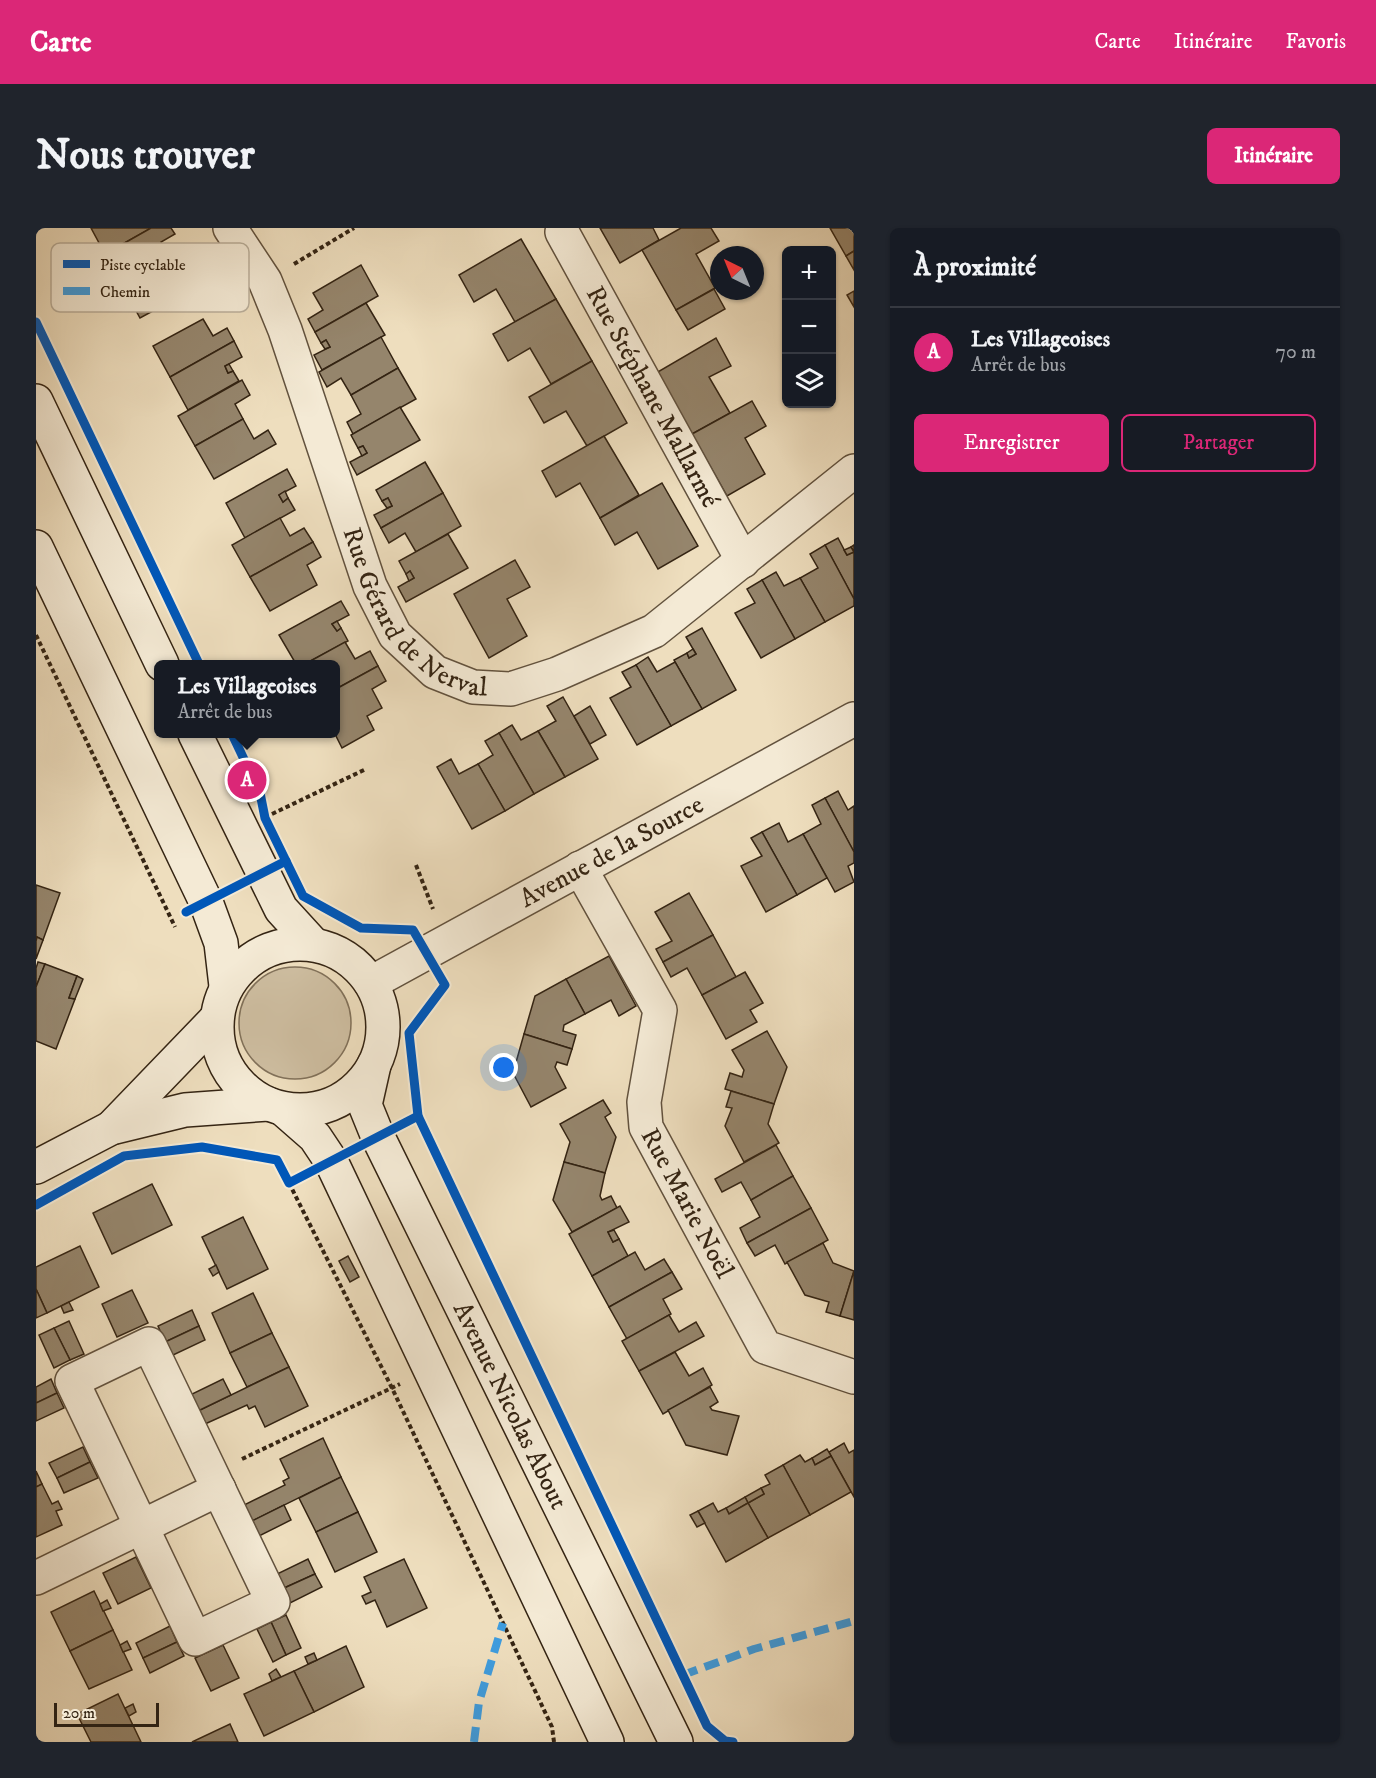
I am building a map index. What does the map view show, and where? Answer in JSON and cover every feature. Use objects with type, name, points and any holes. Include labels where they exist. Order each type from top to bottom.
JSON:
[{"type":"street","name":"Rue Gérard de Nerval","points":[[230,228],[240,243]]},
{"type":"street","name":"Rue Stéphane Mallarmé","points":[[562,232],[743,561]]},
{"type":"street","name":"Rue Gérard de Nerval","points":[[249,257],[265,282],[285,330],[370,586],[394,635],[435,672],[473,687],[511,689],[557,674],[654,631],[854,471]]},
{"type":"street","points":[[36,401],[160,660]]},
{"type":"street","name":"Avenue Nicolas About","points":[[36,547],[206,902],[221,943],[226,986]]},
{"type":"street","name":"Avenue de la Source","points":[[370,983],[854,719]]},
{"type":"street","name":"Avenue Nicolas About","points":[[197,738],[281,909],[313,944]]},
{"type":"street","name":"Rue Marie Noël","points":[[580,868],[660,1010],[644,1102],[646,1127],[651,1137],[765,1347],[854,1377]]},
{"type":"street","name":"Avenue Nicolas About","points":[[607,1742],[331,1161],[315,1137],[276,1107],[245,1091],[228,1070],[218,1045],[216,1018],[226,986],[242,966],[263,952],[288,944],[313,944],[332,950],[350,960],[370,983],[381,1006],[383,1033],[365,1105],[378,1137],[676,1742]]},
{"type":"street","points":[[111,1128],[216,1018]]},
{"type":"street","name":"Avenue Nicolas About","points":[[276,1107],[311,1110],[336,1102],[358,1087],[374,1065]]},
{"type":"street","points":[[36,1167],[111,1128],[185,1110],[276,1107]]},
{"type":"street","points":[[149,1344],[273,1602],[195,1639],[142,1527],[72,1381],[149,1344]]},
{"type":"street","points":[[36,1578],[142,1527],[215,1481]]},
{"type":"street","points":[[588,1742],[590,1705]]},
{"type":"path","points":[[265,282],[354,228]]},
{"type":"path","points":[[36,635],[175,927]]},
{"type":"path","points":[[265,818],[366,769]]},
{"type":"path","points":[[416,865],[435,917]]},
{"type":"path","points":[[289,1183],[392,1388],[547,1716],[554,1742]]},
{"type":"path","points":[[215,1481],[392,1388],[431,1370]]},
{"type":"shaded area","points":[[295,967],[316,971],[335,983],[347,1002],[351,1023],[347,1044],[335,1063],[316,1075],[295,1079],[274,1075],[255,1063],[243,1044],[239,1023],[243,1002],[255,983],[274,971]]},
{"type":"building","points":[[91,228],[151,228],[124,243],[99,243]]},
{"type":"building","points":[[151,228],[171,228],[175,234],[162,243],[124,243]]},
{"type":"building","points":[[600,228],[653,228],[659,240],[620,263]]},
{"type":"building","points":[[681,228],[711,228],[719,241],[696,254],[710,279],[710,291],[676,310],[642,250]]},
{"type":"building","points":[[830,228],[854,228],[854,251],[846,256]]},
{"type":"building","points":[[521,239],[556,299],[515,322],[496,289],[474,302],[459,275]]},
{"type":"building","points":[[854,251],[854,270],[846,256]]},
{"type":"building","points":[[361,265],[378,296],[315,332],[308,319],[323,310],[313,293]]},
{"type":"building","points":[[710,291],[710,300],[720,300],[725,309],[688,330],[676,310]]},
{"type":"building","points":[[854,291],[854,307],[847,295]]},
{"type":"building","points":[[556,299],[592,361],[551,384],[530,348],[508,361],[493,334]]},
{"type":"building","points":[[366,303],[385,335],[322,370],[314,355],[330,347],[326,340],[321,343],[315,332]]},
{"type":"building","points":[[137,312],[151,312],[140,318]]},
{"type":"building","points":[[203,319],[213,336],[227,328],[234,341],[170,377],[153,346]]},
{"type":"building","points":[[381,337],[398,368],[351,395],[341,378],[327,387],[319,372]]},
{"type":"building","points":[[716,338],[731,366],[709,377],[730,413],[692,434],[656,373]]},
{"type":"building","points":[[326,340],[330,347],[325,349],[321,343]]},
{"type":"building","points":[[234,341],[242,357],[225,366],[228,373],[233,371],[239,381],[188,410],[170,377]]},
{"type":"building","points":[[592,361],[627,423],[587,446],[566,411],[544,423],[529,397]]},
{"type":"building","points":[[229,364],[233,371],[228,373],[225,366]]},
{"type":"building","points":[[398,368],[416,399],[353,434],[347,422],[361,414],[351,395]]},
{"type":"building","points":[[242,380],[250,395],[235,404],[243,419],[195,446],[178,416]]},
{"type":"building","points":[[752,401],[766,426],[745,438],[765,474],[727,496],[692,434]]},
{"type":"building","points":[[400,407],[420,440],[357,475],[350,462],[367,453],[363,446],[358,448],[351,435]]},
{"type":"building","points":[[243,419],[254,439],[268,430],[276,444],[214,479],[195,446]]},
{"type":"building","points":[[604,436],[639,495],[600,518],[580,483],[556,497],[542,471]]},
{"type":"building","points":[[363,446],[367,453],[362,456],[358,448]]},
{"type":"building","points":[[425,462],[443,493],[381,528],[374,515],[392,506],[388,498],[382,501],[376,490]]},
{"type":"building","points":[[287,469],[296,486],[279,495],[283,502],[288,498],[295,510],[245,538],[226,503]]},
{"type":"building","points":[[662,483],[698,546],[658,569],[637,532],[615,545],[600,518]]},
{"type":"building","points":[[285,491],[288,498],[283,502],[279,495]]},
{"type":"building","points":[[443,493],[461,526],[416,552],[405,533],[389,543],[381,528]]},
{"type":"building","points":[[388,498],[392,506],[387,508],[382,501]]},
{"type":"building","points":[[280,518],[290,536],[304,528],[313,542],[250,577],[232,545]]},
{"type":"building","points":[[448,534],[468,568],[406,602],[398,587],[414,578],[410,571],[406,574],[399,561]]},
{"type":"building","points":[[838,538],[847,555],[854,552],[854,599],[825,545]]},
{"type":"building","points":[[313,542],[321,557],[307,565],[317,585],[270,611],[250,577]]},
{"type":"building","points":[[825,545],[854,599],[854,606],[825,622],[800,578],[818,568],[810,554]]},
{"type":"building","points":[[851,547],[854,552],[847,555],[844,550]]},
{"type":"building","points":[[515,560],[530,587],[507,599],[527,636],[489,658],[454,594]]},
{"type":"building","points":[[410,571],[414,578],[409,581],[406,574]]},
{"type":"building","points":[[776,572],[784,586],[800,578],[825,622],[795,639],[762,580]]},
{"type":"building","points":[[762,580],[795,639],[761,658],[735,613],[755,603],[747,589]]},
{"type":"building","points":[[341,601],[349,615],[332,624],[337,631],[341,628],[348,641],[312,660],[294,660],[279,635]]},
{"type":"building","points":[[337,621],[341,628],[337,631],[332,624]]},
{"type":"building","points":[[702,628],[736,690],[702,709],[674,660],[687,653],[689,658],[696,654],[686,637]]},
{"type":"building","points":[[345,642],[355,659],[370,651],[378,666],[340,687],[340,660],[312,660]]},
{"type":"building","points":[[693,649],[696,654],[689,658],[687,653]]},
{"type":"building","points":[[648,657],[657,672],[675,662],[702,709],[671,726],[636,665]]},
{"type":"building","points":[[636,665],[671,726],[637,745],[610,698],[631,687],[622,672]]},
{"type":"building","points":[[378,666],[386,681],[372,689],[382,708],[367,716],[374,730],[342,748],[337,738],[340,738],[340,687]]},
{"type":"building","points":[[563,697],[598,759],[565,777],[538,731],[556,721],[547,706]]},
{"type":"building","points":[[590,706],[606,735],[590,744],[574,716]]},
{"type":"building","points":[[512,725],[521,740],[538,731],[565,777],[534,794],[499,733]]},
{"type":"building","points":[[499,733],[534,794],[505,811],[478,764],[493,755],[485,741]]},
{"type":"building","points":[[451,759],[459,774],[478,764],[505,811],[472,829],[437,767]]},
{"type":"building","points":[[245,768],[255,789],[247,794],[236,772]]},
{"type":"building","points":[[838,791],[848,810],[854,806],[854,852],[825,798]]},
{"type":"building","points":[[825,798],[854,852],[854,863],[848,866],[854,882],[835,892],[803,834],[821,824],[812,805]]},
{"type":"building","points":[[779,823],[788,842],[803,834],[827,878],[797,895],[762,832]]},
{"type":"building","points":[[762,832],[797,895],[766,912],[741,866],[762,856],[751,838]]},
{"type":"building","points":[[36,885],[60,893],[43,940],[37,937],[36,941]]},
{"type":"building","points":[[689,893],[713,935],[663,962],[656,949],[672,941],[655,912]]},
{"type":"building","points":[[713,935],[736,977],[702,995],[687,968],[671,977],[663,962]]},
{"type":"building","points":[[37,937],[43,940],[36,959],[36,941]]},
{"type":"building","points":[[609,956],[636,1006],[619,1016],[611,1000],[585,1014],[566,979]]},
{"type":"building","points":[[38,962],[45,964],[36,987],[36,968]]},
{"type":"building","points":[[45,964],[77,976],[69,998],[75,999],[56,1049],[36,1041],[36,987]]},
{"type":"building","points":[[745,972],[763,1003],[750,1010],[757,1022],[726,1039],[702,995]]},
{"type":"building","points":[[77,976],[83,979],[75,999],[69,998]]},
{"type":"building","points":[[566,979],[585,1014],[564,1025],[563,1031],[576,1035],[572,1049],[524,1034],[535,996]]},
{"type":"building","points":[[767,1031],[787,1067],[774,1104],[725,1089],[730,1073],[742,1077],[744,1070],[732,1050]]},
{"type":"building","points":[[524,1034],[572,1049],[567,1065],[557,1062],[555,1067],[566,1088],[531,1107],[513,1073]]},
{"type":"building","points":[[731,1091],[774,1104],[768,1124],[779,1143],[744,1162],[725,1126],[732,1108],[726,1107]]},
{"type":"building","points":[[603,1100],[611,1113],[605,1117],[616,1137],[605,1173],[564,1162],[570,1142],[560,1124]]},
{"type":"building","points":[[776,1145],[793,1176],[751,1200],[741,1182],[722,1192],[715,1179]]},
{"type":"building","points":[[564,1162],[605,1173],[600,1196],[602,1200],[611,1196],[617,1208],[572,1232],[553,1200]]},
{"type":"building","points":[[793,1176],[811,1208],[747,1243],[740,1228],[760,1217],[751,1200]]},
{"type":"building","points":[[152,1184],[172,1225],[112,1254],[93,1213]]},
{"type":"building","points":[[620,1206],[629,1222],[608,1232],[613,1242],[619,1239],[628,1256],[592,1276],[569,1234]]},
{"type":"building","points":[[811,1208],[828,1240],[785,1264],[775,1245],[755,1256],[747,1243]]},
{"type":"building","points":[[243,1217],[268,1269],[227,1289],[202,1237]]},
{"type":"building","points":[[614,1230],[619,1239],[613,1242],[608,1232]]},
{"type":"building","points":[[823,1243],[833,1263],[854,1271],[840,1316],[826,1312],[829,1302],[805,1295],[787,1262]]},
{"type":"building","points":[[80,1246],[99,1287],[47,1313],[36,1289],[36,1267]]},
{"type":"building","points":[[635,1252],[645,1270],[664,1259],[672,1272],[609,1307],[592,1276]]},
{"type":"building","points":[[348,1256],[359,1277],[350,1282],[339,1261]]},
{"type":"building","points":[[216,1265],[219,1272],[213,1276],[209,1269]]},
{"type":"building","points":[[854,1271],[854,1320],[840,1316]]},
{"type":"building","points":[[672,1272],[682,1289],[663,1299],[671,1314],[627,1339],[609,1307]]},
{"type":"building","points":[[36,1289],[47,1313],[36,1318]]},
{"type":"building","points":[[132,1290],[148,1323],[117,1337],[102,1304]]},
{"type":"building","points":[[253,1293],[272,1333],[230,1353],[212,1313]]},
{"type":"building","points":[[69,1302],[73,1310],[64,1313],[61,1306]]},
{"type":"building","points":[[192,1310],[199,1326],[165,1342],[158,1326]]},
{"type":"building","points":[[669,1315],[679,1332],[696,1322],[704,1336],[639,1371],[622,1341]]},
{"type":"building","points":[[69,1321],[84,1354],[70,1360],[54,1328]]},
{"type":"building","points":[[199,1326],[205,1340],[171,1356],[165,1342]]},
{"type":"building","points":[[54,1328],[70,1360],[54,1368],[39,1335]]},
{"type":"building","points":[[272,1333],[289,1367],[247,1387],[230,1353]]},
{"type":"building","points":[[675,1352],[689,1376],[703,1368],[712,1385],[663,1414],[639,1371]]},
{"type":"building","points":[[289,1367],[308,1406],[265,1427],[255,1406],[249,1409],[247,1405],[205,1424],[198,1411]]},
{"type":"building","points":[[51,1379],[57,1393],[36,1403],[36,1387]]},
{"type":"building","points":[[223,1379],[231,1395],[198,1411],[190,1395]]},
{"type":"building","points":[[710,1387],[718,1402],[710,1407],[712,1410],[739,1416],[727,1455],[686,1445],[668,1410]]},
{"type":"building","points":[[57,1393],[64,1408],[36,1421],[36,1403]]},
{"type":"building","points":[[323,1438],[341,1477],[250,1522],[242,1506],[285,1485],[283,1481],[289,1478],[280,1459]]},
{"type":"building","points":[[844,1443],[849,1453],[854,1450],[854,1497],[829,1452]]},
{"type":"building","points":[[83,1447],[90,1462],[57,1478],[49,1463]]},
{"type":"building","points":[[827,1449],[831,1456],[815,1465],[812,1458]]},
{"type":"building","points":[[800,1455],[805,1462],[812,1458],[815,1465],[831,1456],[851,1492],[810,1515],[783,1465]]},
{"type":"building","points":[[90,1462],[98,1478],[64,1493],[57,1478]]},
{"type":"building","points":[[783,1465],[810,1515],[768,1538],[748,1503],[764,1494],[761,1488],[770,1484],[765,1475]]},
{"type":"building","points":[[36,1471],[42,1484],[36,1487]]},
{"type":"building","points":[[341,1477],[358,1512],[316,1532],[299,1498]]},
{"type":"building","points":[[42,1484],[52,1504],[58,1501],[62,1509],[56,1511],[62,1525],[36,1537],[36,1487]]},
{"type":"building","points":[[761,1488],[764,1494],[748,1503],[745,1497]]},
{"type":"building","points":[[745,1497],[748,1503],[729,1514],[726,1508]]},
{"type":"building","points":[[713,1503],[718,1512],[726,1508],[729,1514],[748,1503],[768,1538],[726,1562],[698,1511]]},
{"type":"building","points":[[284,1505],[291,1520],[257,1537],[250,1522]]},
{"type":"building","points":[[698,1511],[705,1523],[697,1527],[690,1515]]},
{"type":"building","points":[[358,1512],[377,1552],[335,1572],[316,1532]]},
{"type":"building","points":[[136,1557],[151,1588],[118,1604],[103,1573]]},
{"type":"building","points":[[308,1559],[315,1574],[282,1589],[275,1575]]},
{"type":"building","points":[[404,1559],[427,1608],[387,1627],[375,1600],[366,1604],[362,1596],[371,1592],[364,1577]]},
{"type":"building","points":[[315,1574],[322,1587],[288,1604],[282,1589]]},
{"type":"building","points":[[94,1591],[113,1630],[70,1651],[51,1612]]},
{"type":"building","points":[[107,1600],[111,1608],[103,1611],[100,1604]]},
{"type":"building","points":[[286,1615],[301,1648],[286,1655],[271,1622]]},
{"type":"building","points":[[271,1622],[286,1655],[273,1662],[257,1629]]},
{"type":"building","points":[[170,1626],[177,1642],[143,1658],[136,1643]]},
{"type":"building","points":[[113,1630],[132,1670],[89,1689],[70,1651]]},
{"type":"building","points":[[127,1641],[131,1649],[123,1652],[120,1645]]},
{"type":"building","points":[[177,1642],[184,1656],[150,1673],[143,1658]]},
{"type":"building","points":[[223,1645],[239,1678],[211,1691],[195,1658]]},
{"type":"building","points":[[346,1646],[364,1687],[314,1712],[294,1671]]},
{"type":"building","points":[[314,1653],[317,1660],[308,1664],[305,1657]]},
{"type":"building","points":[[276,1669],[281,1677],[272,1681],[269,1674]]},
{"type":"building","points":[[294,1671],[314,1712],[264,1736],[244,1694]]},
{"type":"building","points":[[118,1694],[141,1742],[91,1742],[77,1714]]},
{"type":"building","points":[[133,1704],[136,1712],[129,1716],[125,1708]]},
{"type":"building","points":[[230,1724],[238,1742],[192,1742]]},
{"type":"marked path","points":[[683,1675],[754,1649],[854,1621]]},
{"type":"marked path","points":[[474,1742],[479,1702],[503,1623]]},
{"type":"cycle path","points":[[36,322],[197,660]]},
{"type":"cycle path","points":[[234,738],[260,793],[265,818],[303,896],[361,928],[413,930],[445,985],[409,1033],[418,1116],[707,1726],[725,1741],[733,1742]]},
{"type":"cycle path","points":[[186,912],[286,861]]},
{"type":"cycle path","points":[[36,1205],[124,1156],[202,1147],[277,1160],[289,1183],[418,1116]]},
{"type":"place","name":"Les Villageoises","points":[[247,780]]}]
